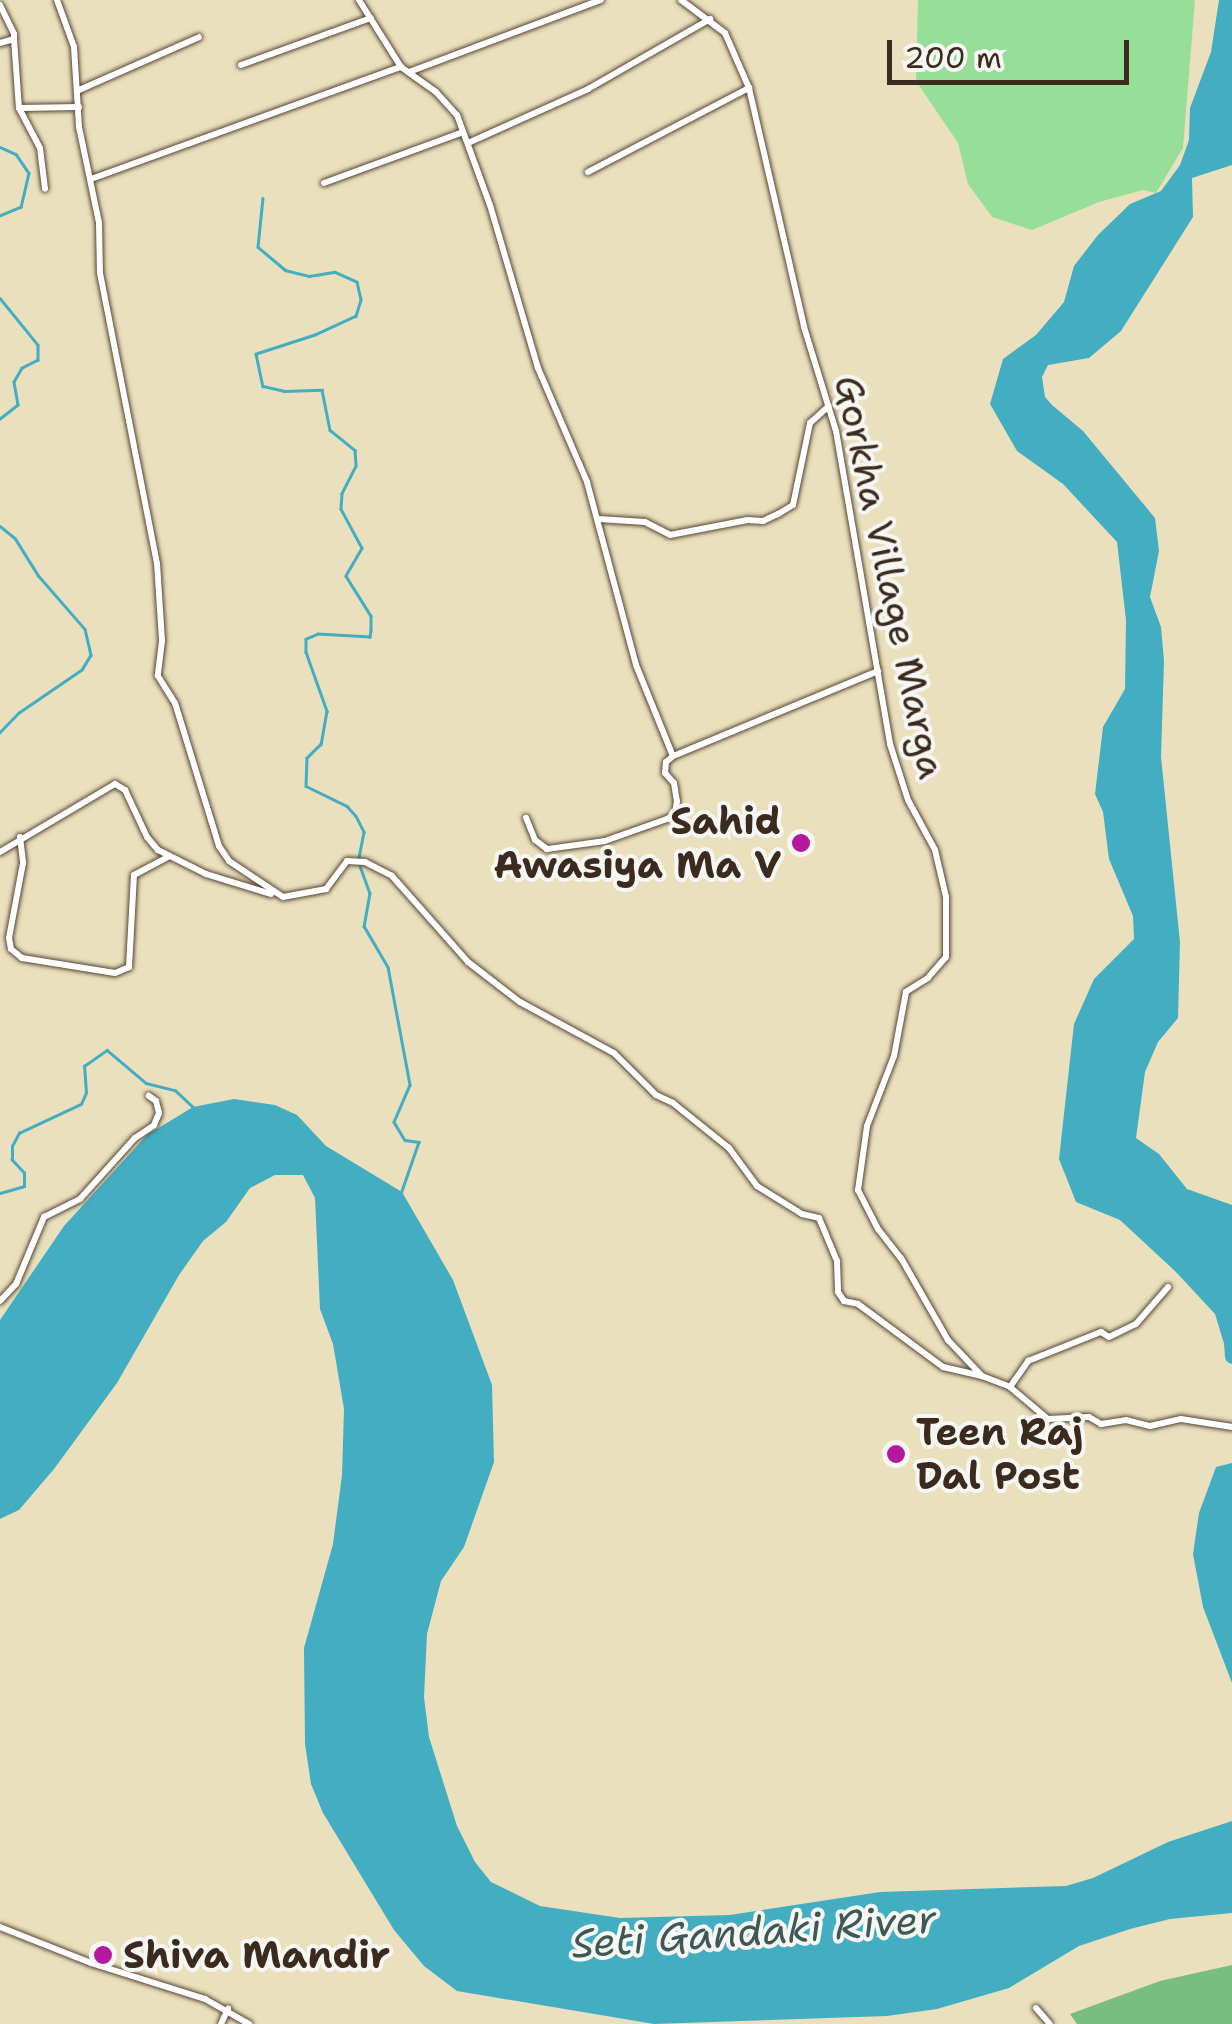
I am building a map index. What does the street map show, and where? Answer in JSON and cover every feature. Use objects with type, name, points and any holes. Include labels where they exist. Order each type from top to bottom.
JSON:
[{"type":"street","points":[[57,0],[74,47],[108,322],[156,563],[162,642],[158,676],[181,720],[219,846],[229,862],[272,894]]},
{"type":"street","points":[[359,0],[404,70],[452,107],[464,132],[538,368],[563,420],[598,519],[636,664],[673,756]]},
{"type":"street","points":[[91,179],[602,0]]},
{"type":"street","name":"Gorkha Village Marga","points":[[681,0],[710,18],[734,47],[749,88],[758,142],[792,256],[804,327],[829,406],[858,538],[890,744],[908,800],[942,870],[948,919],[946,957],[928,978],[906,992],[894,1056],[867,1126],[858,1190],[878,1230],[901,1258],[948,1340],[982,1376],[1010,1387],[1048,1419],[1089,1417],[1102,1424],[1126,1420],[1150,1426],[1181,1419],[1232,1427]]},
{"type":"street","points":[[0,5],[14,38],[19,108],[40,148],[45,189]]},
{"type":"street","points":[[241,65],[315,42],[371,18]]},
{"type":"street","points":[[468,143],[588,89],[710,18]]},
{"type":"street","points":[[79,90],[198,37]]},
{"type":"street","points":[[0,42],[14,38]]},
{"type":"street","points":[[588,172],[749,88]]},
{"type":"street","points":[[19,108],[79,106]]},
{"type":"street","points":[[324,183],[464,132]]},
{"type":"street","points":[[598,519],[646,522],[670,535],[748,520],[763,522],[793,504],[810,423],[829,406]]},
{"type":"street","points":[[526,818],[535,840],[547,849],[605,842],[668,819],[675,814],[676,801],[674,784],[665,773],[666,762],[673,756],[878,671]]},
{"type":"street","points":[[0,852],[114,784],[125,790],[146,837],[168,857],[272,894],[294,898],[318,894],[332,885],[348,861],[380,868],[395,878],[468,962],[520,1002],[614,1053],[656,1095],[729,1148],[757,1186],[802,1214],[819,1218],[837,1261],[838,1292],[844,1301],[858,1304],[943,1367],[982,1376]]},
{"type":"street","points":[[20,838],[23,862],[9,938],[11,950],[22,958],[115,973],[129,968],[134,876],[168,857]]},
{"type":"street","points":[[0,1301],[16,1284],[44,1216],[80,1200],[135,1138],[154,1125],[159,1112],[156,1101],[149,1096]]},
{"type":"street","points":[[1010,1387],[1028,1361],[1081,1344],[1101,1332],[1109,1337],[1136,1324],[1168,1287]]},
{"type":"street","points":[[0,1927],[228,2009],[249,2024]]},
{"type":"street","points":[[1036,2008],[1050,2024]]},
{"type":"street","points":[[221,2024],[228,2009]]},
{"type":"green space","points":[[918,0],[1195,0],[1183,148],[1156,193],[1143,190],[1099,202],[1032,230],[992,217],[968,184],[958,143],[916,81]]},
{"type":"green space","points":[[1232,1965],[1232,2024],[1077,2024],[1070,2014],[1160,1981]]},
{"type":"water","points":[[1219,0],[1232,0],[1232,165],[1192,178],[1193,217],[1121,331],[1089,358],[1048,365],[1042,377],[1045,397],[1083,431],[1155,518],[1159,551],[1150,597],[1161,627],[1164,661],[1161,757],[1180,942],[1178,1018],[1158,1042],[1145,1072],[1136,1138],[1159,1154],[1187,1189],[1232,1205],[1232,1347],[1225,1347],[1215,1314],[1176,1272],[1120,1220],[1076,1202],[1059,1159],[1074,1024],[1094,979],[1134,939],[1133,916],[1109,859],[1103,812],[1095,794],[1103,727],[1125,689],[1126,620],[1117,542],[1063,484],[1017,451],[990,404],[1003,359],[1036,335],[1064,302],[1074,266],[1098,235],[1130,204],[1161,191],[1180,165],[1189,140],[1190,108],[1211,52]]},
{"type":"water","name":"Seti Gandaki River","points":[[234,1099],[275,1105],[297,1115],[326,1146],[402,1192],[453,1280],[492,1385],[494,1462],[464,1547],[441,1581],[427,1634],[424,1697],[429,1737],[457,1826],[475,1862],[491,1882],[540,1906],[620,1918],[730,1915],[880,1892],[1066,1886],[1093,1878],[1168,1842],[1232,1821],[1232,1913],[1170,1919],[1130,1929],[1079,1946],[1009,1988],[937,2009],[887,2016],[654,2024],[457,1991],[424,1966],[394,1930],[323,1813],[311,1784],[305,1744],[304,1648],[333,1544],[342,1475],[344,1409],[333,1344],[320,1309],[315,1198],[303,1175],[275,1175],[250,1188],[226,1222],[203,1241],[117,1383],[19,1510],[0,1519],[0,1320],[64,1226],[147,1135],[193,1107]]},
{"type":"water","points":[[1232,1463],[1232,1683],[1203,1607],[1193,1554],[1199,1513],[1216,1467]]},
{"type":"waterway","points":[[0,147],[16,154],[29,173],[21,207],[0,216]]},
{"type":"waterway","points":[[263,198],[258,247],[285,270],[309,276],[335,272],[357,282],[361,300],[356,316],[315,335],[256,354],[263,386],[284,391],[322,390],[330,430],[355,450],[356,466],[342,494],[341,509],[362,548],[346,576],[371,616],[370,637],[318,634],[306,639],[306,652],[327,711],[321,744],[307,758],[306,786],[347,806],[356,816],[364,832],[359,858]]},
{"type":"waterway","points":[[0,298],[38,345],[38,360],[22,368],[14,382],[18,405],[0,419]]},
{"type":"waterway","points":[[0,526],[15,538],[38,575],[85,629],[91,655],[82,670],[19,713],[0,733]]},
{"type":"waterway","points":[[360,866],[370,893],[364,926],[388,967],[410,1085],[394,1122],[405,1140],[419,1142],[402,1191]]},
{"type":"waterway","points":[[0,1193],[24,1186],[24,1173],[12,1160],[12,1146],[19,1133],[81,1104],[86,1093],[84,1066],[107,1050],[146,1083],[175,1090],[193,1107]]},
{"type":"waterway","points":[[1230,1327],[1232,1356]]},
{"type":"place","name":"Sahid Awasiya Ma V","points":[[801,843]]},
{"type":"place","name":"Teen Raj Dal Post","points":[[896,1454]]},
{"type":"place","name":"Shiva Mandir","points":[[103,1955]]}]
